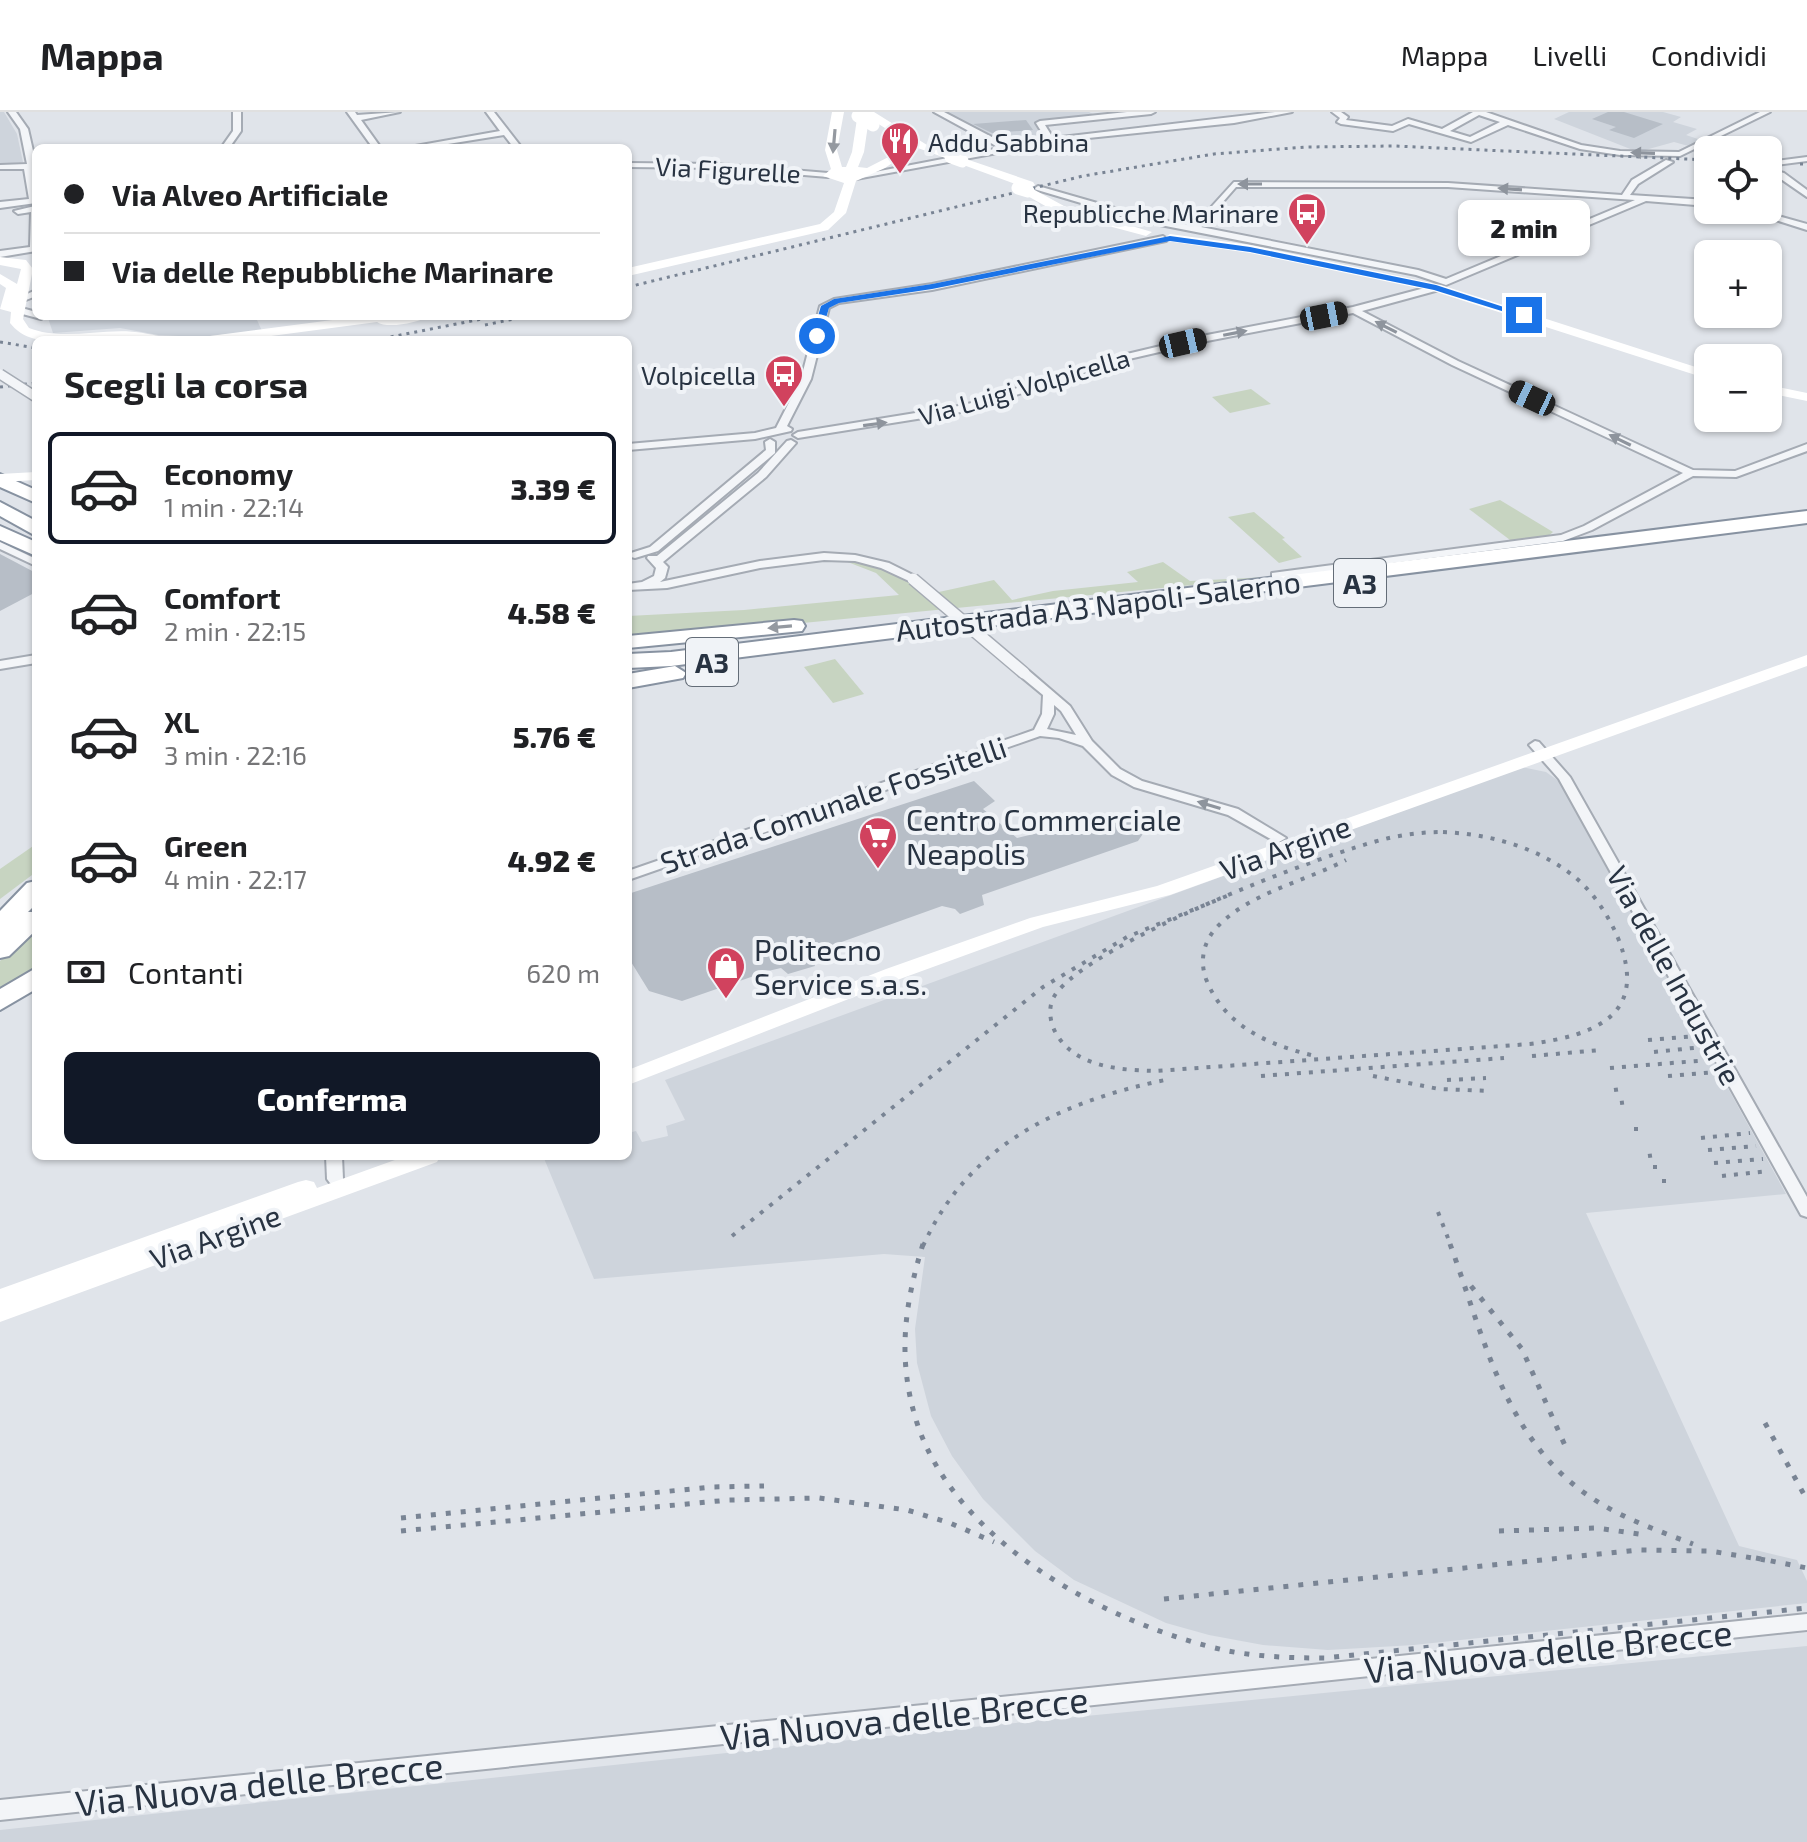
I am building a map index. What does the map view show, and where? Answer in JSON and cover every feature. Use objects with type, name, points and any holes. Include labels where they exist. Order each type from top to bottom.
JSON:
[{"type":"highway","points":[[0,479],[32,495]]},
{"type":"highway","points":[[0,496],[32,513]]},
{"type":"highway","points":[[0,508],[32,528]]},
{"type":"highway","name":"Autostrada A3 Napoli-Salerno","points":[[632,661],[671,659],[1807,517]]},
{"type":"highway","name":"Autostrada A3 Napoli-Salerno","points":[[632,670],[912,639],[1807,528]]},
{"type":"highway","points":[[1621,551],[1807,535]]},
{"type":"highway","points":[[0,536],[32,548]]},
{"type":"highway","points":[[632,642],[1220,590]]},
{"type":"highway","points":[[632,680],[912,639]]},
{"type":"highway","points":[[0,903],[32,883]]},
{"type":"highway","points":[[0,926],[32,893]]},
{"type":"highway","points":[[0,950],[32,918]]},
{"type":"highway","points":[[0,1001],[32,980]]},
{"type":"street","points":[[12,112],[24,129],[32,159]]},
{"type":"street","points":[[228,144],[237,131],[237,112]]},
{"type":"street","points":[[354,115],[396,112]]},
{"type":"street","points":[[490,112],[515,144]]},
{"type":"street","points":[[838,112],[831,150],[850,175]]},
{"type":"street","points":[[938,112],[1007,148]]},
{"type":"street","points":[[1051,141],[1040,123],[1104,114],[1153,112],[1167,129]]},
{"type":"street","name":"Via Figurelle","points":[[632,165],[728,167],[850,175],[948,161],[1051,141],[1288,112]]},
{"type":"street","points":[[1336,112],[1344,117],[1341,122],[1393,129],[1408,121]]},
{"type":"street","points":[[1400,112],[1408,121],[1471,140],[1510,123]]},
{"type":"street","points":[[1444,131],[1478,112],[1597,150],[1680,154],[1766,112]]},
{"type":"street","points":[[354,115],[374,144]]},
{"type":"street","points":[[632,269],[824,227],[840,213],[865,116]]},
{"type":"street","points":[[865,116],[910,148],[1028,188],[1145,219],[1418,273],[1441,285],[1694,370]]},
{"type":"street","points":[[865,116],[948,161]]},
{"type":"street","points":[[433,144],[507,132]]},
{"type":"street","points":[[850,175],[910,148]]},
{"type":"street","points":[[1782,161],[1807,157]]},
{"type":"street","points":[[1782,160],[1807,157]]},
{"type":"street","points":[[1625,197],[1635,182],[1669,162]]},
{"type":"street","points":[[0,167],[32,166]]},
{"type":"street","points":[[32,167],[28,169],[32,190]]},
{"type":"street","points":[[1782,176],[1807,194]]},
{"type":"street","points":[[1197,227],[1234,184],[1448,185],[1643,200],[1694,200]]},
{"type":"street","points":[[1028,188],[1060,209],[1148,233],[1441,285],[1694,365]]},
{"type":"street","name":"Via Luigi Volpicella","points":[[790,434],[967,408],[1113,360],[1207,338],[1354,310],[1441,285],[1643,200]]},
{"type":"street","points":[[0,205],[32,201]]},
{"type":"street","points":[[0,213],[32,209]]},
{"type":"street","points":[[1782,220],[1807,227]]},
{"type":"street","points":[[658,561],[762,475],[790,434],[791,414],[806,379],[825,306],[837,301],[932,287],[1148,233]]},
{"type":"street","points":[[0,254],[32,249]]},
{"type":"street","points":[[0,261],[22,263],[29,279],[17,323],[32,336]]},
{"type":"street","points":[[0,277],[29,279]]},
{"type":"street","points":[[0,277],[11,284],[14,291],[5,314],[6,325],[21,336],[32,336]]},
{"type":"street","points":[[20,305],[32,296]]},
{"type":"street","points":[[20,305],[32,311]]},
{"type":"street","points":[[1354,310],[1455,363],[1691,473],[1736,474],[1807,447]]},
{"type":"street","points":[[301,336],[375,320]]},
{"type":"street","points":[[300,336],[394,320]]},
{"type":"street","points":[[0,374],[32,394]]},
{"type":"street","points":[[1782,388],[1807,391]]},
{"type":"street","points":[[1782,390],[1807,397]]},
{"type":"street","points":[[632,447],[790,434]]},
{"type":"street","points":[[764,438],[790,434]]},
{"type":"street","points":[[632,555],[654,549],[750,471],[771,451],[764,438]]},
{"type":"street","points":[[1276,575],[1563,538],[1588,528],[1691,473]]},
{"type":"street","points":[[0,479],[32,476]]},
{"type":"street","points":[[0,536],[32,560]]},
{"type":"street","points":[[632,555],[658,561],[662,567],[661,574],[645,585]]},
{"type":"street","points":[[632,587],[683,582],[839,555],[883,563],[913,579],[1073,717],[1087,743],[1105,764],[1128,779],[1233,812],[1284,842]]},
{"type":"street","points":[[661,574],[683,582]]},
{"type":"street","name":"Via Argine","points":[[632,1076],[893,974],[1054,916],[1144,897],[1284,842],[1797,658],[1807,648]]},
{"type":"street","points":[[0,665],[32,660]]},
{"type":"street","name":"Strada Comunale Fossitelli","points":[[1042,728],[1049,698]]},
{"type":"street","name":"Strada Comunale Fossitelli","points":[[632,875],[1073,717]]},
{"type":"street","name":"Strada Comunale Fossitelli","points":[[1042,728],[1087,743]]},
{"type":"street","name":"Via delle Industrie","points":[[1540,749],[1564,777],[1807,1211]]},
{"type":"street","name":"Via Argine","points":[[632,1062],[863,972],[1032,911],[1149,885],[1284,842]]},
{"type":"street","name":"Via Argine","points":[[0,1298],[334,1167],[371,1160]]},
{"type":"street","name":"Via Argine","points":[[0,1313],[418,1160]]},
{"type":"street","name":"Via Nuova delle Brecce","points":[[0,1810],[1807,1622]]},
{"type":"shaded area","points":[[0,112],[4,112],[17,134],[23,162],[0,164]]},
{"type":"shaded area","points":[[940,112],[1093,114],[1035,122],[1043,136],[1039,140],[1014,144],[1000,142]]},
{"type":"shaded area","points":[[1569,112],[1663,112],[1681,117],[1673,122],[1697,129],[1686,135],[1694,138],[1692,147],[1674,142],[1638,152],[1554,119]]},
{"type":"shaded area","points":[[49,320],[257,320],[262,331],[210,336],[158,335],[120,328],[53,333]]},
{"type":"shaded area","points":[[1522,767],[1546,772],[1560,782],[1786,1194],[1586,1213],[1739,1546],[1797,1560],[1807,1581],[1807,1603],[1414,1645],[1328,1650],[1263,1645],[1166,1623],[1074,1580],[1035,1551],[983,1499],[952,1456],[931,1416],[917,1363],[915,1329],[925,1257],[884,1254],[594,1279],[545,1160],[632,1160],[632,1132],[636,1131],[642,1142],[668,1136],[666,1126],[685,1120],[665,1080]]},
{"type":"shaded area","points":[[1807,1646],[1807,1842],[0,1842],[0,1830],[973,1727]]},
{"type":"green space","points":[[1251,389],[1271,404],[1230,413],[1212,397]]},
{"type":"green space","points":[[1500,500],[1553,532],[1546,538],[1514,543],[1469,509]]},
{"type":"green space","points":[[1254,512],[1302,557],[1279,563],[1228,517]]},
{"type":"green space","points":[[845,561],[888,572],[925,595],[994,580],[1012,600],[1053,591],[1138,582],[1127,572],[1163,562],[1190,581],[1284,576],[632,640],[632,616],[744,610],[899,595],[876,573]]},
{"type":"green space","points":[[835,659],[864,694],[833,703],[804,667]]},
{"type":"green space","points":[[32,847],[32,875],[0,899],[0,869]]},
{"type":"green space","points":[[32,929],[32,973],[0,994],[0,961]]},
{"type":"building","points":[[1608,112],[1624,112],[1663,124],[1634,138],[1609,130],[1616,127],[1592,119]]},
{"type":"building","points":[[1026,120],[1033,130],[992,133],[973,124]]},
{"type":"building","points":[[0,554],[32,571],[32,594],[0,611]]},
{"type":"building","name":"Centro Commerciale Neapolis","points":[[974,781],[995,801],[983,809],[1017,838],[1121,813],[1142,817],[1149,825],[1138,841],[982,895],[984,905],[960,914],[955,909],[942,906],[822,949],[812,957],[815,966],[788,974],[781,968],[768,971],[682,1001],[649,991],[632,963],[632,893]]},
{"type":"railway","points":[[632,286],[1083,176],[1214,154],[1306,147],[1394,146],[1694,159]]},
{"type":"railway","points":[[1800,164],[1807,164]]},
{"type":"railway","points":[[395,336],[477,320]]},
{"type":"railway","points":[[485,325],[509,320]]},
{"type":"railway","points":[[0,342],[32,347]]},
{"type":"railway","points":[[0,387],[32,383]]},
{"type":"railway","points":[[1443,832],[1477,835],[1526,849],[1557,864],[1585,887],[1609,920],[1626,964],[1627,986],[1621,1003],[1610,1016],[1595,1027],[1576,1034],[1530,1044],[1156,1071],[1115,1068],[1088,1061],[1066,1046],[1055,1031],[1050,1010],[1055,995],[1077,974],[1159,926],[1264,881],[1357,847],[1402,835],[1443,832]]},
{"type":"railway","points":[[1311,1055],[1278,1045],[1235,1020],[1214,995],[1206,979],[1204,950],[1220,924],[1248,903],[1346,860]]},
{"type":"railway","points":[[732,1236],[1043,987],[1127,937],[1234,893]]},
{"type":"railway","points":[[1648,1040],[1696,1036]]},
{"type":"railway","points":[[1654,1052],[1703,1047]]},
{"type":"railway","points":[[1532,1056],[1601,1050]]},
{"type":"railway","points":[[1261,1076],[1504,1058]]},
{"type":"railway","points":[[1610,1068],[1709,1060]]},
{"type":"railway","points":[[1668,1076],[1717,1072]]},
{"type":"railway","points":[[1373,1076],[1439,1089],[1490,1091]]},
{"type":"railway","points":[[1447,1080],[1486,1078]]},
{"type":"railway","points":[[923,1246],[942,1210],[965,1180],[992,1154],[1022,1133],[1054,1115],[1089,1101],[1165,1080]]},
{"type":"railway","points":[[1614,1090],[1621,1089]]},
{"type":"railway","points":[[1620,1103],[1628,1102]]},
{"type":"railway","points":[[1634,1129],[1641,1129]]},
{"type":"railway","points":[[1701,1138],[1750,1133]]},
{"type":"railway","points":[[1708,1150],[1756,1146]]},
{"type":"railway","points":[[1648,1156],[1655,1155]]},
{"type":"railway","points":[[1714,1163],[1763,1159]]},
{"type":"railway","points":[[1653,1167],[1661,1167]]},
{"type":"railway","points":[[1722,1176],[1769,1171]]},
{"type":"railway","points":[[1662,1181],[1668,1181]]},
{"type":"railway","points":[[1438,1212],[1451,1246]]},
{"type":"railway","points":[[923,1244],[907,1311],[905,1355],[917,1423],[937,1467],[966,1506],[1002,1542],[1043,1573],[1088,1600],[1135,1622],[1228,1651],[1276,1657],[1325,1658],[1807,1608]]},
{"type":"railway","points":[[1450,1244],[1498,1376],[1530,1437],[1552,1464],[1591,1498],[1693,1544]]},
{"type":"railway","points":[[1471,1286],[1522,1349],[1567,1450]]},
{"type":"railway","points":[[1765,1423],[1807,1500]]},
{"type":"railway","points":[[401,1518],[711,1487],[764,1486]]},
{"type":"railway","points":[[401,1531],[729,1500],[819,1498],[907,1510],[950,1523],[994,1542]]},
{"type":"railway","points":[[1499,1531],[1597,1528],[1646,1535]]},
{"type":"railway","points":[[1164,1599],[1638,1550],[1710,1551],[1765,1560]]},
{"type":"railway","points":[[1756,1558],[1807,1568]]},
{"type":"place","name":"Addu Sabbina","points":[[900,175]]},
{"type":"place","name":"Republicche Marinare","points":[[1307,246]]},
{"type":"place","name":"Volpicella","points":[[784,408]]},
{"type":"place","name":"Centro Commerciale Neapolis","points":[[878,870]]},
{"type":"place","name":"Politecno Service s.a.s.","points":[[726,1000]]},
{"type":"route","points":[[817,336],[825,306],[837,301],[932,287],[1170,238],[1250,249],[1436,288],[1524,315]]}]
